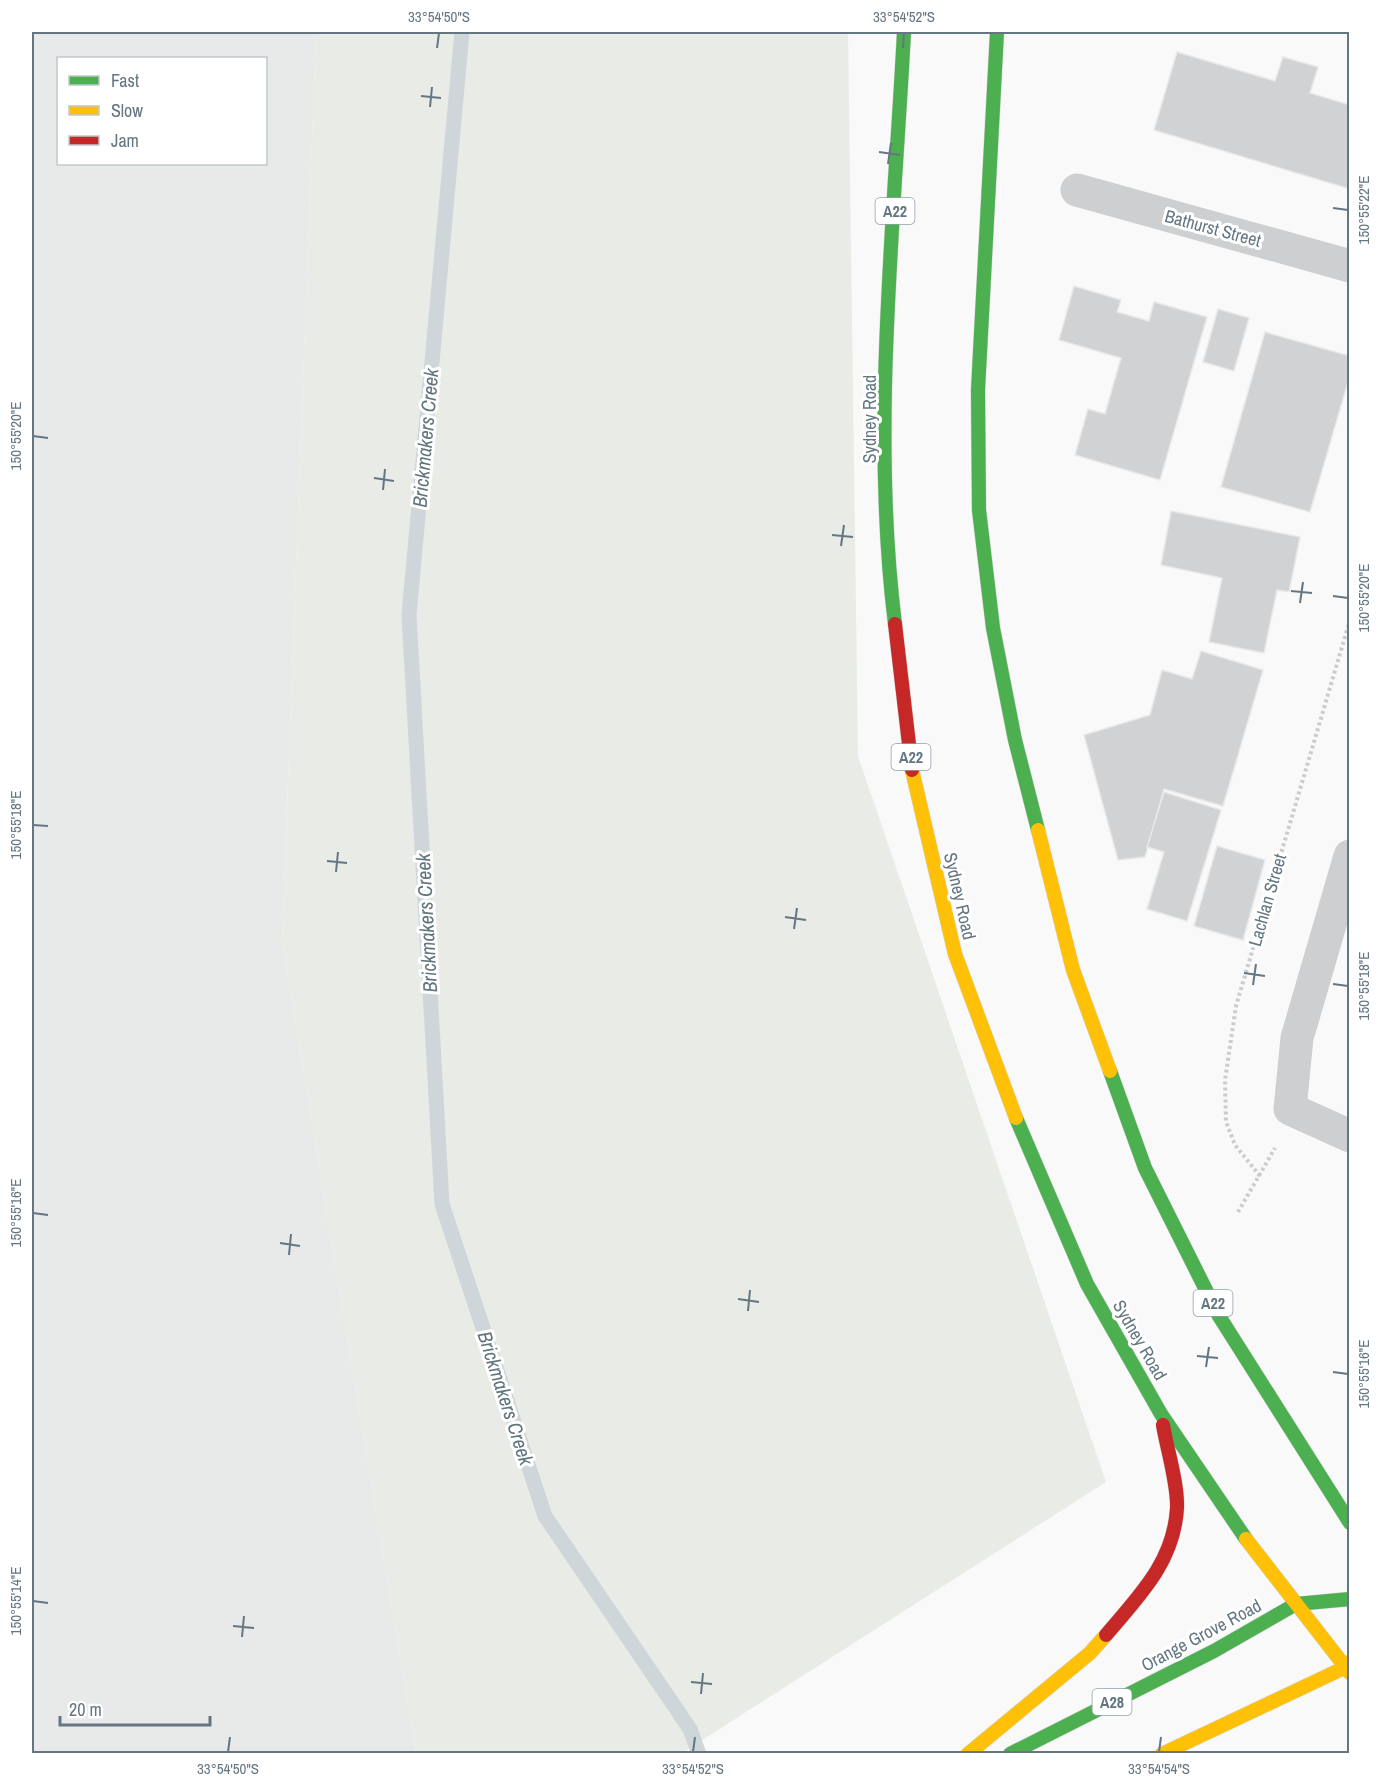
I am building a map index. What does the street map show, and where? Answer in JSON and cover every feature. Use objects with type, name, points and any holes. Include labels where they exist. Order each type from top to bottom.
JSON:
[{"type":"highway","name":"Sydney Road","points":[[904,32],[885,391],[889,578],[913,777],[955,954],[1012,1109],[1088,1284],[1161,1414],[1259,1558],[1348,1667]]},
{"type":"highway","name":"A22","points":[[997,32],[978,390],[979,510],[993,628],[1015,740],[1073,970],[1145,1168],[1219,1316],[1350,1523]]},
{"type":"highway","points":[[968,1754],[1090,1653],[1151,1583],[1171,1546],[1177,1506],[1161,1414]]},
{"type":"highway","name":"Orange Grove Road","points":[[1010,1754],[1214,1651],[1296,1604],[1350,1599]]},
{"type":"highway","points":[[1162,1754],[1348,1667]]},
{"type":"street","name":"Bathurst Street","points":[[1077,190],[1350,266]]},
{"type":"street","points":[[1350,856],[1297,1038],[1290,1109],[1350,1136]]},
{"type":"path","name":"Lachlan Street","points":[[1260,1176],[1235,1145],[1226,1122],[1225,1080],[1236,1006],[1350,620]]},
{"type":"path","points":[[1238,1212],[1272,1155],[1290,1109]]},
{"type":"shaded area","points":[[32,32],[316,32],[282,942],[416,1753],[32,1754]]},
{"type":"shaded area","points":[[316,32],[848,32],[858,756],[1106,1482],[682,1753],[416,1753],[282,942]]},
{"type":"building","points":[[1177,52],[1275,81],[1283,57],[1318,67],[1310,93],[1350,105],[1350,189],[1154,130]]},
{"type":"building","points":[[1074,286],[1121,300],[1117,312],[1149,321],[1154,302],[1207,317],[1160,480],[1075,455],[1088,409],[1105,414],[1121,358],[1059,340]]},
{"type":"building","points":[[1218,309],[1249,318],[1234,371],[1203,362]]},
{"type":"building","points":[[1265,332],[1350,356],[1350,375],[1310,512],[1221,487]]},
{"type":"building","points":[[1171,511],[1300,537],[1289,592],[1277,590],[1264,653],[1209,642],[1222,578],[1161,565]]},
{"type":"building","points":[[1201,651],[1263,670],[1223,806],[1164,789],[1145,857],[1118,860],[1084,735],[1150,715],[1162,670],[1192,679]]},
{"type":"building","points":[[1164,792],[1221,810],[1187,921],[1147,909],[1164,852],[1147,847]]},
{"type":"building","points":[[1217,846],[1265,860],[1243,940],[1194,926]]},
{"type":"waterway","name":"Brickmakers Creek","points":[[462,32],[409,615],[442,1204],[545,1516],[690,1729],[699,1754]]},
{"type":"traffic: fast","points":[[895,624],[888,551],[885,403],[890,254],[904,32]]},
{"type":"traffic: fast","points":[[997,32],[978,390],[979,510],[993,628],[1015,740],[1038,830]]},
{"type":"traffic: fast","points":[[1110,1071],[1145,1168],[1219,1316],[1350,1523]]},
{"type":"traffic: fast","points":[[1016,1118],[1087,1284],[1161,1414],[1246,1539]]},
{"type":"traffic: fast","points":[[1010,1754],[1214,1651],[1296,1604],[1350,1599]]},
{"type":"traffic: slow","points":[[912,770],[955,954],[1016,1118]]},
{"type":"traffic: slow","points":[[1038,830],[1073,970],[1110,1071]]},
{"type":"traffic: slow","points":[[1246,1539],[1350,1673]]},
{"type":"traffic: slow","points":[[968,1754],[1090,1653],[1106,1635]]},
{"type":"traffic: slow","points":[[1162,1754],[1346,1667],[1350,1662]]},
{"type":"traffic: jam","points":[[895,624],[912,770]]},
{"type":"traffic: jam","points":[[1106,1635],[1153,1577],[1162,1562],[1174,1527],[1177,1508],[1176,1488],[1163,1425]]}]
